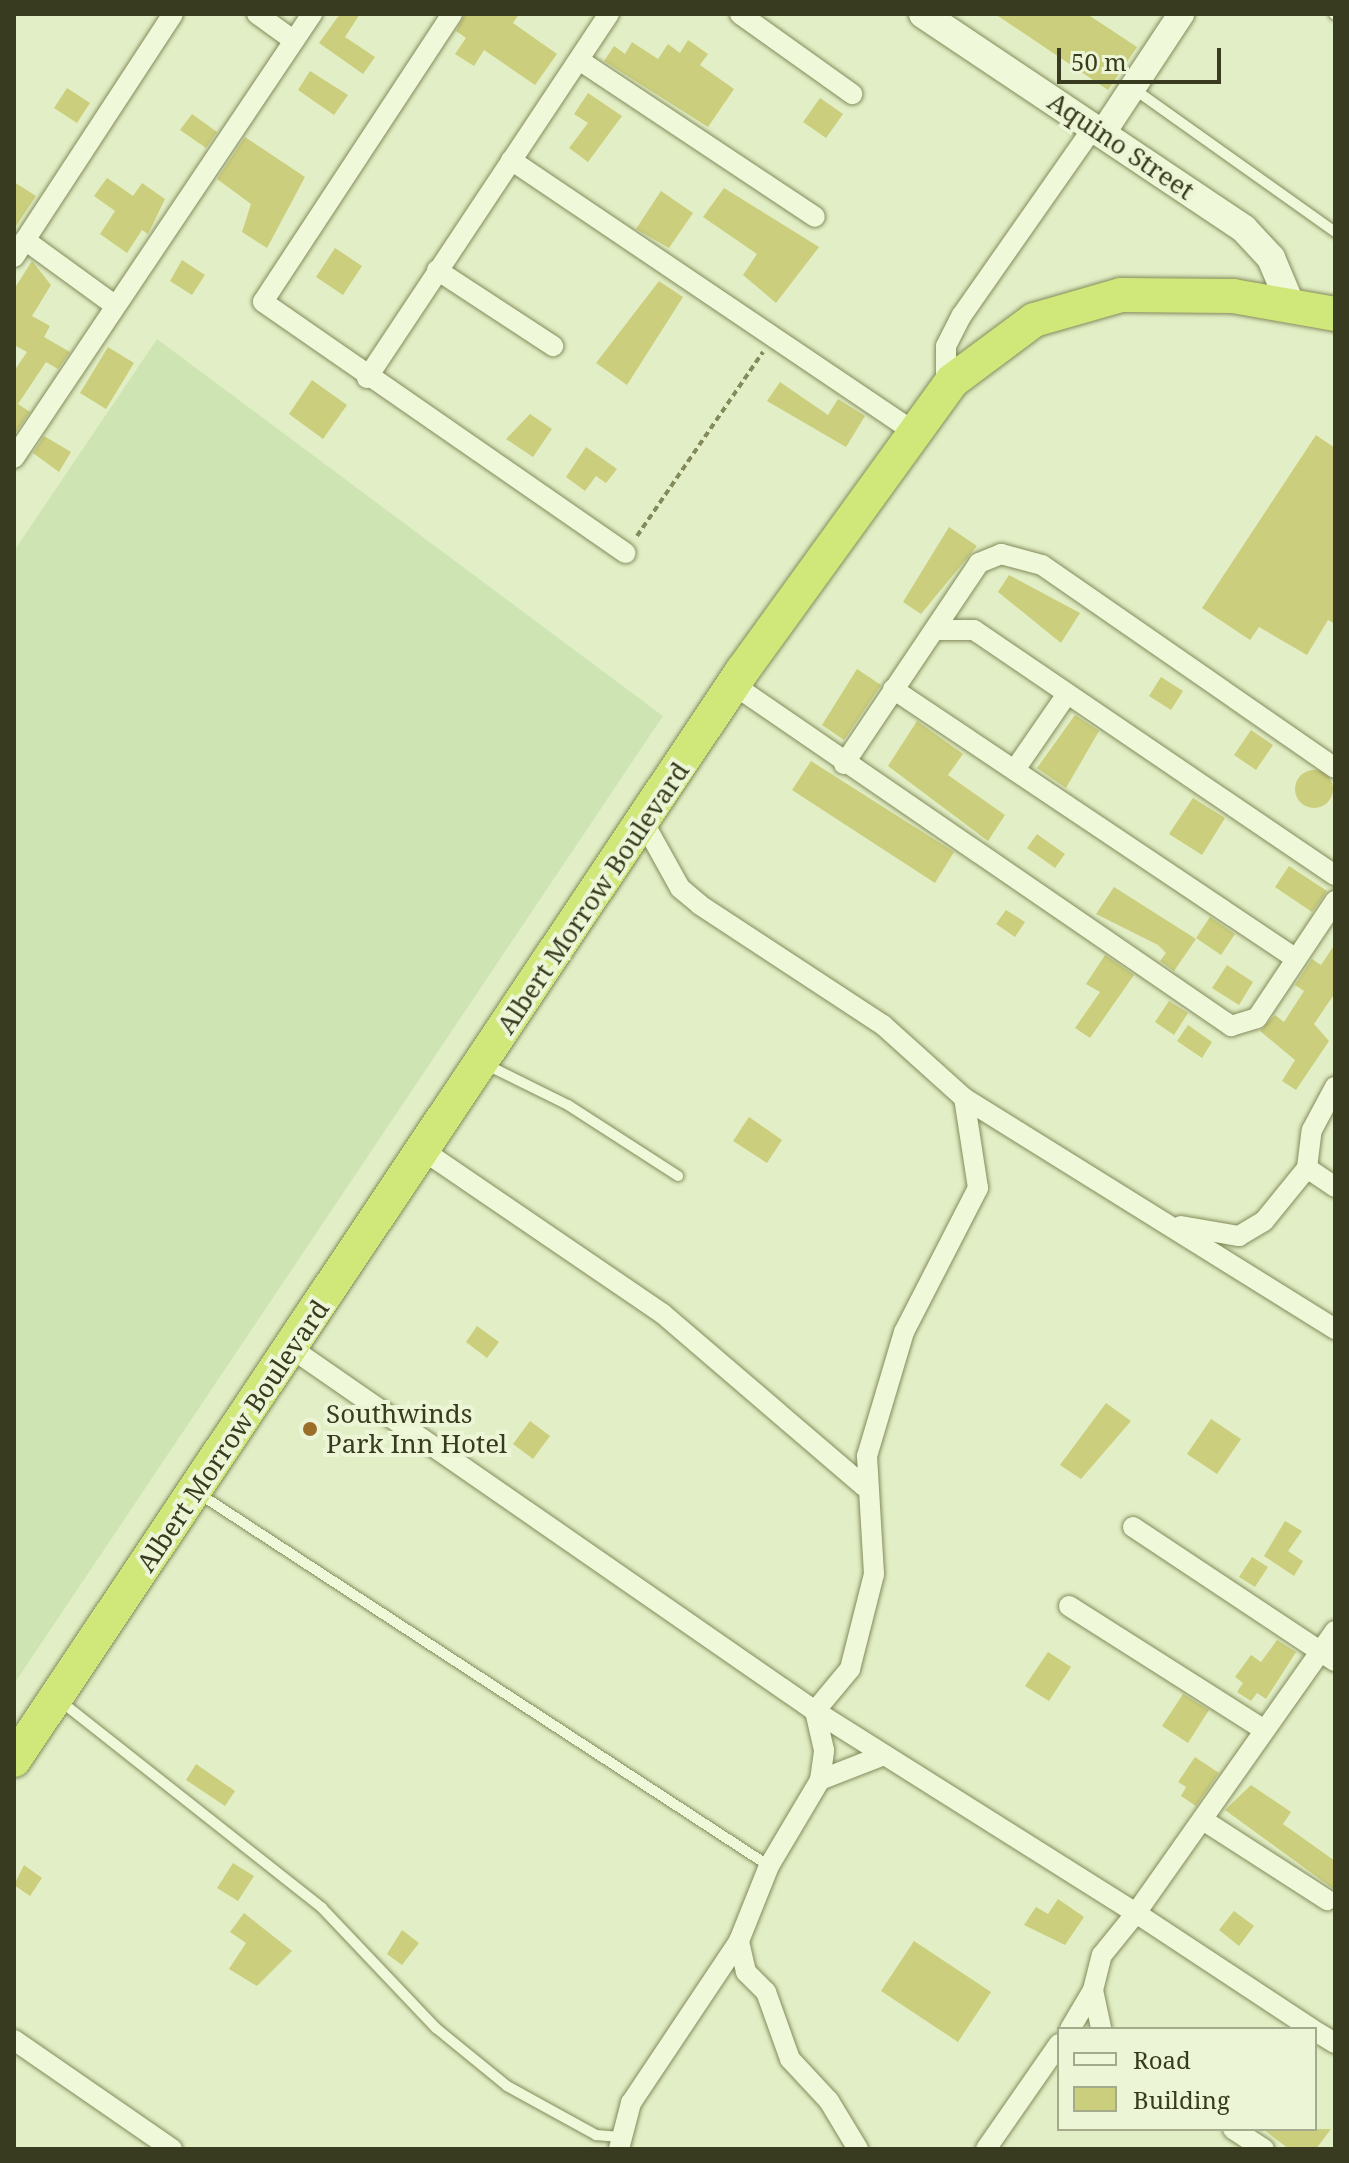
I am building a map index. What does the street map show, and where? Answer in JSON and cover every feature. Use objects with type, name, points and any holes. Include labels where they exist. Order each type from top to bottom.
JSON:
[{"type":"highway","name":"Albert Morrow Boulevard","points":[[14,1760],[734,685],[912,430],[946,388],[1004,338],[1070,305],[1170,293],[1290,303],[1335,314]]},
{"type":"main road","name":"Aquino Street","points":[[938,18],[1244,229],[1271,258],[1290,303]]},
{"type":"street","points":[[113,304],[20,249],[173,14]]},
{"type":"street","points":[[257,14],[293,40]]},
{"type":"street","points":[[14,458],[113,304],[312,14]]},
{"type":"street","points":[[452,14],[263,302],[367,378],[625,553]]},
{"type":"street","points":[[367,378],[609,14]]},
{"type":"street","points":[[740,14],[852,94]]},
{"type":"street","points":[[946,388],[946,346],[962,315],[1132,88],[1181,14]]},
{"type":"street","points":[[579,60],[815,217]]},
{"type":"street","points":[[511,160],[912,430]]},
{"type":"street","points":[[437,270],[553,346]]},
{"type":"street","points":[[844,764],[979,563],[1017,555],[1335,768]]},
{"type":"street","points":[[935,630],[974,630],[1335,875]]},
{"type":"street","points":[[734,685],[844,764],[1231,1026],[1257,1018],[1335,901]]},
{"type":"street","points":[[893,689],[1016,768],[1296,959]]},
{"type":"street","points":[[1016,768],[1067,694]]},
{"type":"street","points":[[644,823],[680,888],[700,905],[883,1025],[964,1098],[1335,1329]]},
{"type":"street","points":[[1169,1225],[1252,1231],[1307,1168],[1306,1148],[1335,1087]]},
{"type":"street","points":[[815,1711],[850,1669],[874,1574],[864,1486],[904,1332],[975,1198],[964,1098]]},
{"type":"street","points":[[424,1151],[663,1314],[864,1486]]},
{"type":"street","points":[[1307,1168],[1335,1187]]},
{"type":"street","points":[[291,1348],[815,1711],[1136,1913],[1309,2027]]},
{"type":"street","points":[[1133,1527],[1328,1656]]},
{"type":"street","points":[[1069,1606],[1263,1729]]},
{"type":"street","points":[[1071,2027],[1093,1990],[1102,1955],[1203,1820],[1263,1729],[1328,1656],[1335,1631]]},
{"type":"street","points":[[618,2143],[631,2103],[739,1941],[769,1866],[820,1780],[824,1750],[815,1711]]},
{"type":"street","points":[[820,1780],[884,1755]]},
{"type":"street","points":[[1203,1820],[1327,1900]]},
{"type":"street","points":[[739,1941],[746,1972],[766,1992],[790,2059],[829,2101],[858,2149]]},
{"type":"street","points":[[1093,1990],[1101,2027]]},
{"type":"street","points":[[1317,2032],[1335,2043]]},
{"type":"street","points":[[14,2040],[172,2149]]},
{"type":"street","points":[[986,2149],[1057,2047]]},
{"type":"street","points":[[1236,2131],[1264,2149]]},
{"type":"lane","points":[[1132,88],[1335,232]]},
{"type":"lane","points":[[483,1063],[514,1085],[568,1105],[678,1176]]},
{"type":"lane","points":[[196,1492],[769,1866]]},
{"type":"lane","points":[[57,1699],[322,1908],[436,2028],[507,2086],[596,2135],[618,2143]]},
{"type":"path","points":[[625,553],[773,337]]},
{"type":"green space","points":[[157,339],[663,716],[14,1684],[14,551]]},
{"type":"building","points":[[340,14],[360,14],[345,37],[375,57],[363,74],[319,43]]},
{"type":"building","points":[[465,14],[519,14],[513,23],[557,54],[535,85],[484,50],[474,66],[455,54],[466,38],[456,31]]},
{"type":"building","points":[[995,14],[1087,14],[1137,47],[1108,90]]},
{"type":"building","points":[[688,40],[708,54],[700,65],[734,89],[708,127],[604,61],[614,46],[625,54],[632,42],[658,59],[668,44],[680,53]]},
{"type":"building","points":[[310,71],[348,95],[334,115],[298,90]]},
{"type":"building","points":[[67,88],[90,103],[77,123],[54,108]]},
{"type":"building","points":[[588,93],[622,116],[588,162],[569,148],[588,123],[574,114]]},
{"type":"building","points":[[820,98],[843,114],[826,138],[803,122]]},
{"type":"building","points":[[192,114],[217,132],[206,148],[180,130]]},
{"type":"building","points":[[245,137],[305,177],[267,248],[242,232],[251,204],[217,179]]},
{"type":"building","points":[[107,178],[133,196],[142,183],[165,199],[148,234],[142,230],[127,253],[100,234],[115,211],[94,196]]},
{"type":"building","points":[[14,182],[36,196],[14,229]]},
{"type":"building","points":[[724,188],[819,247],[776,303],[743,275],[757,254],[703,217]]},
{"type":"building","points":[[661,191],[693,213],[669,248],[636,229]]},
{"type":"building","points":[[335,248],[362,266],[343,295],[316,277]]},
{"type":"building","points":[[182,260],[205,275],[192,295],[170,281]]},
{"type":"building","points":[[32,261],[51,285],[32,316],[50,326],[44,337],[70,352],[58,369],[46,362],[18,404],[30,412],[14,435],[14,371],[27,352],[14,345],[14,289]]},
{"type":"building","points":[[659,281],[683,297],[627,385],[596,363]]},
{"type":"building","points":[[108,347],[134,363],[106,409],[80,393]]},
{"type":"building","points":[[312,380],[347,405],[323,439],[289,414]]},
{"type":"building","points":[[780,382],[828,415],[838,399],[865,416],[846,447],[767,401]]},
{"type":"building","points":[[530,414],[552,429],[533,457],[506,439]]},
{"type":"building","points":[[1316,435],[1335,448],[1335,624],[1328,620],[1307,655],[1259,627],[1250,640],[1202,608]]},
{"type":"building","points":[[44,436],[71,452],[59,472],[33,453]]},
{"type":"building","points":[[586,447],[617,469],[606,483],[596,476],[585,491],[566,477]]},
{"type":"building","points":[[949,527],[977,546],[921,614],[903,602]]},
{"type":"building","points":[[1009,575],[1080,613],[1061,643],[998,592]]},
{"type":"building","points":[[857,669],[881,685],[844,740],[822,725]]},
{"type":"building","points":[[1161,677],[1183,691],[1171,710],[1149,696]]},
{"type":"building","points":[[1075,715],[1099,731],[1066,788],[1037,768]]},
{"type":"building","points":[[917,721],[963,754],[948,775],[1005,815],[988,841],[888,766]]},
{"type":"building","points":[[1251,730],[1273,745],[1256,770],[1234,755]]},
{"type":"building","points":[[811,761],[954,852],[935,883],[792,790]]},
{"type":"building","points":[[1314,770],[1327,776],[1333,789],[1327,802],[1314,808],[1301,802],[1295,789],[1301,776]]},
{"type":"building","points":[[1193,798],[1225,818],[1202,855],[1169,834]]},
{"type":"building","points":[[1037,834],[1065,854],[1055,868],[1027,848]]},
{"type":"building","points":[[1289,866],[1327,891],[1312,912],[1275,887]]},
{"type":"building","points":[[1114,887],[1196,939],[1174,971],[1160,961],[1166,953],[1158,945],[1096,914]]},
{"type":"building","points":[[1006,910],[1025,922],[1015,937],[996,924]]},
{"type":"building","points":[[1210,917],[1235,934],[1221,955],[1196,938]]},
{"type":"building","points":[[1335,944],[1335,993],[1314,1024],[1329,1041],[1296,1090],[1282,1081],[1295,1060],[1260,1031],[1275,1015],[1284,1022],[1304,991],[1295,985],[1312,959],[1321,965]]},
{"type":"building","points":[[1105,955],[1134,975],[1090,1038],[1075,1028],[1100,992],[1086,984]]},
{"type":"building","points":[[1227,965],[1253,982],[1239,1005],[1212,988]]},
{"type":"building","points":[[1169,1001],[1188,1013],[1174,1035],[1155,1022]]},
{"type":"building","points":[[1188,1025],[1212,1042],[1202,1058],[1177,1041]]},
{"type":"building","points":[[749,1117],[782,1140],[767,1163],[733,1141]]},
{"type":"building","points":[[477,1326],[499,1342],[487,1358],[466,1342]]},
{"type":"building","points":[[1106,1403],[1131,1421],[1081,1479],[1060,1465]]},
{"type":"building","points":[[1211,1419],[1241,1439],[1217,1474],[1187,1454]]},
{"type":"building","points":[[530,1421],[550,1436],[533,1459],[513,1444]]},
{"type":"building","points":[[1285,1521],[1302,1531],[1288,1551],[1303,1561],[1294,1576],[1264,1556]]},
{"type":"building","points":[[1252,1557],[1268,1567],[1255,1587],[1239,1577]]},
{"type":"building","points":[[1277,1640],[1296,1652],[1266,1699],[1257,1693],[1251,1701],[1237,1692],[1243,1683],[1235,1677],[1251,1655],[1261,1662]]},
{"type":"building","points":[[1048,1652],[1071,1667],[1049,1701],[1025,1686]]},
{"type":"building","points":[[1183,1694],[1209,1710],[1188,1743],[1162,1726]]},
{"type":"building","points":[[1195,1757],[1219,1773],[1196,1806],[1181,1796],[1186,1787],[1178,1782]]},
{"type":"building","points":[[196,1764],[235,1791],[225,1806],[186,1780]]},
{"type":"building","points":[[1251,1785],[1291,1812],[1283,1824],[1335,1861],[1335,1890],[1225,1810]]},
{"type":"building","points":[[233,1863],[254,1876],[238,1901],[217,1888]]},
{"type":"building","points":[[24,1865],[42,1878],[30,1896],[14,1885]]},
{"type":"building","points":[[1058,1899],[1084,1917],[1065,1945],[1024,1925],[1036,1907],[1048,1914]]},
{"type":"building","points":[[1234,1911],[1254,1926],[1239,1946],[1219,1930]]},
{"type":"building","points":[[244,1913],[292,1951],[257,1986],[229,1969],[246,1943],[230,1932]]},
{"type":"building","points":[[402,1930],[419,1943],[402,1965],[387,1954]]},
{"type":"building","points":[[914,1941],[991,1992],[958,2042],[881,1991]]},
{"type":"building","points":[[1331,2129],[1316,2149],[1289,2149],[1266,2131]]},
{"type":"place","name":"Southwinds Park Inn Hotel","points":[[310,1429]]}]
